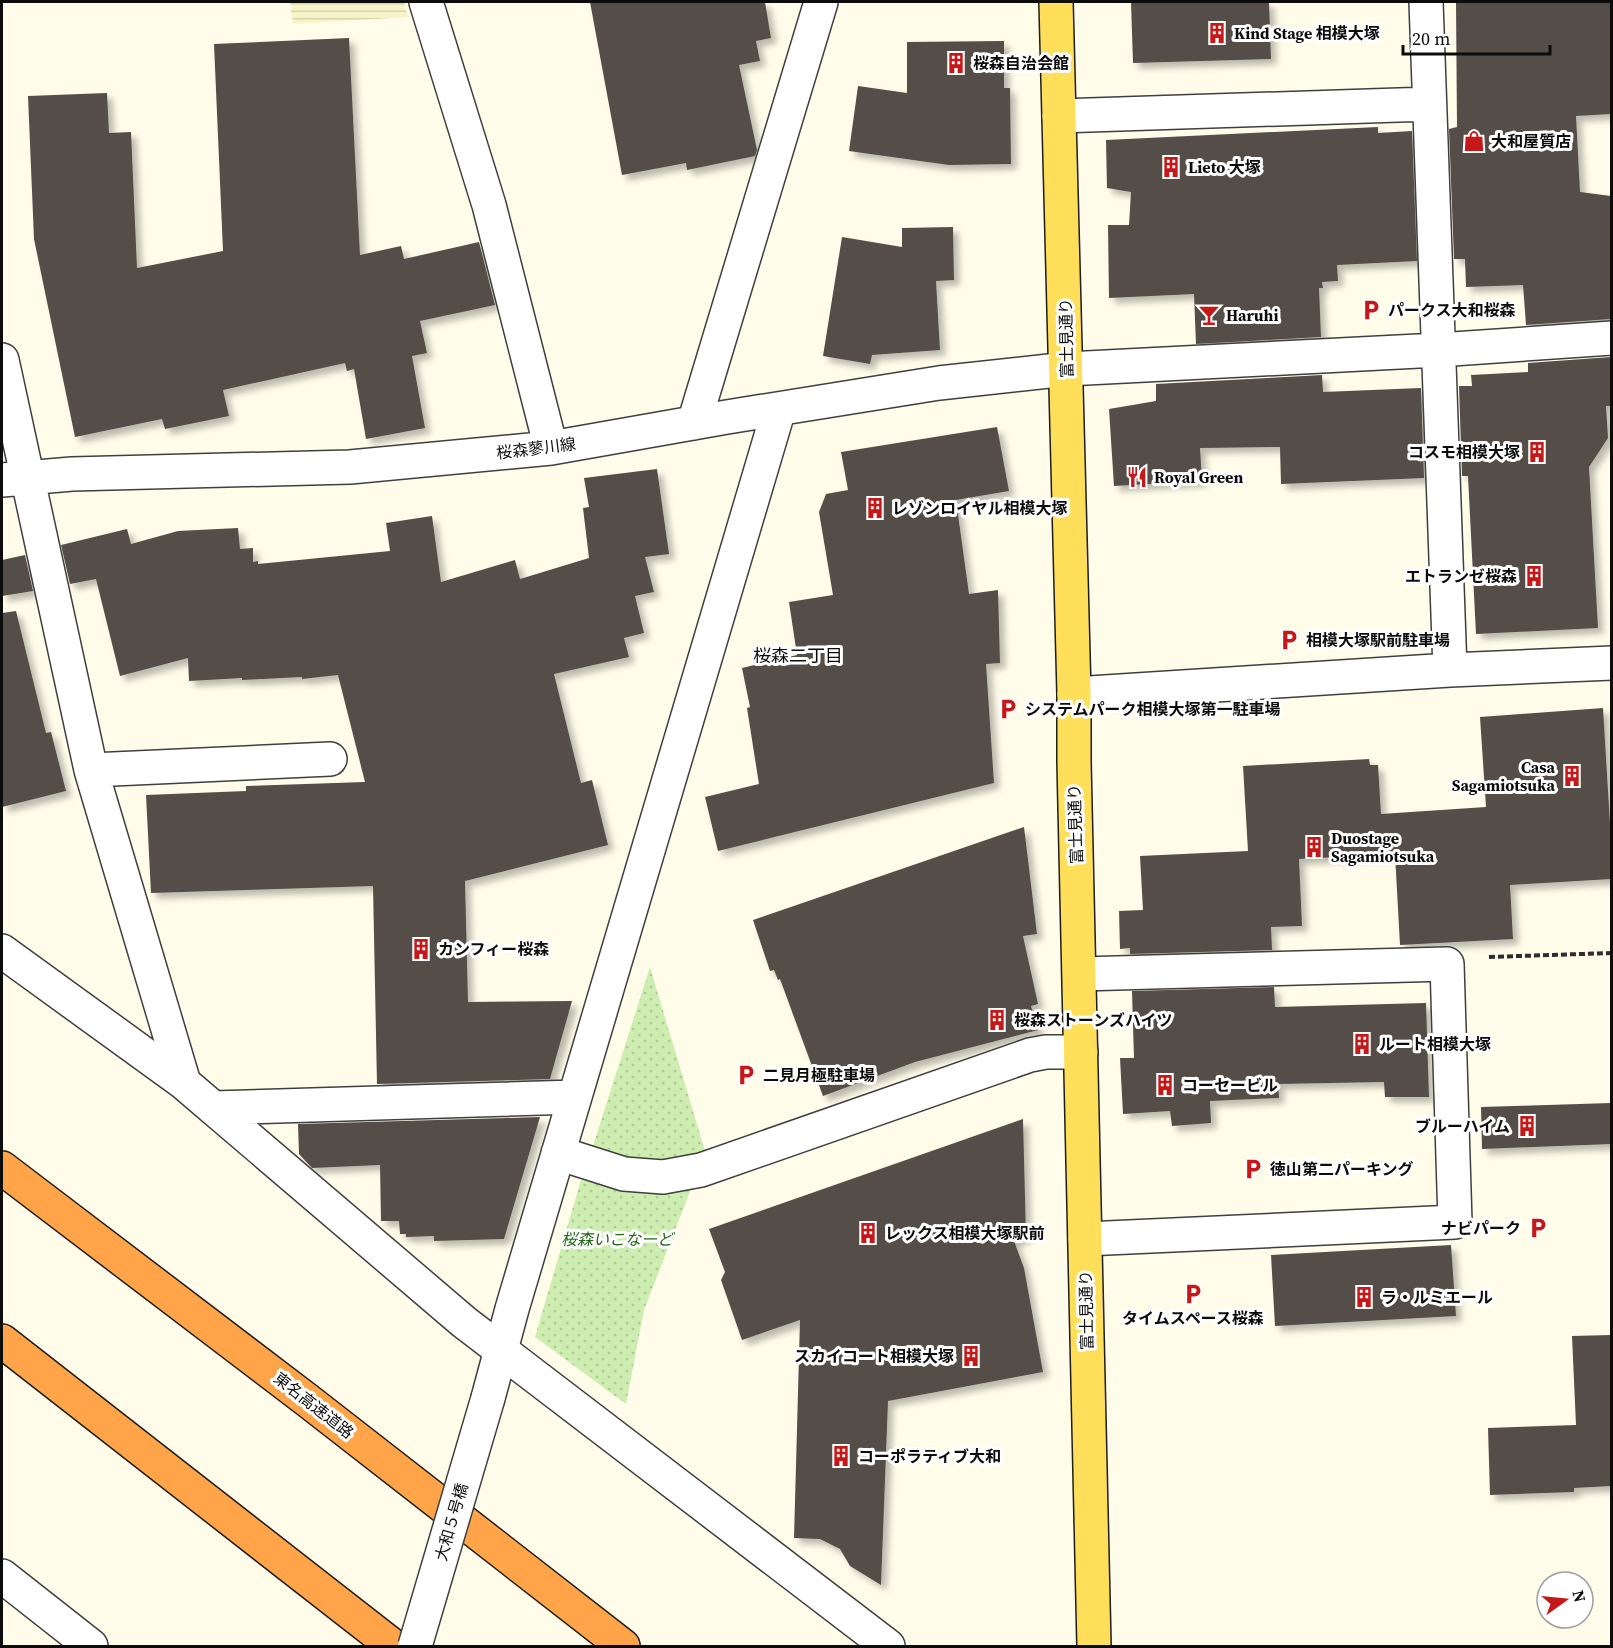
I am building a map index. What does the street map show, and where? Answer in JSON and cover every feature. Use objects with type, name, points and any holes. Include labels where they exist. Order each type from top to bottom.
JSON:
[{"type":"highway","name":"東名高速道路","points":[[2,1168],[307,1400],[623,1647]]},
{"type":"highway","points":[[2,1341],[393,1647]]},
{"type":"main road","name":"富士見通り","points":[[1056,2],[1067,369],[1084,1239],[1095,1647]]},
{"type":"street","points":[[426,2],[489,205],[551,448]]},
{"type":"street","points":[[694,423],[821,2]]},
{"type":"street","points":[[1426,2],[1450,670]]},
{"type":"street","points":[[1059,116],[1429,104]]},
{"type":"street","name":"桜森蓼川線","points":[[15,478],[72,474],[350,467],[551,448],[939,383],[1067,369],[1438,350],[1611,338]]},
{"type":"street","points":[[2,360],[15,478],[92,770],[184,1083]]},
{"type":"street","name":"大和５号橋","points":[[414,1647],[779,409]]},
{"type":"street","points":[[1074,694],[1450,670],[1611,663]]},
{"type":"street","points":[[92,770],[330,759]]},
{"type":"street","points":[[2,951],[184,1083],[464,1322],[888,1647]]},
{"type":"street","points":[[1080,974],[1447,964],[1455,1222],[1084,1239]]},
{"type":"street","points":[[558,1153],[624,1174],[663,1177],[701,1170],[1030,1055],[1046,1052],[1081,1052]]},
{"type":"street","points":[[213,1108],[575,1097]]},
{"type":"street","points":[[2,1576],[91,1647]]},
{"type":"path","points":[[1447,964],[1456,958],[1611,953]]},
{"type":"shaded area","points":[[290,2],[404,2],[408,17],[293,24]]},
{"type":"green space","points":[[650,967],[705,1151],[667,1162],[627,1161],[592,1149]]},
{"type":"green space","name":"桜森いこなーど","points":[[581,1180],[654,1192],[691,1189],[644,1310],[626,1404],[535,1337]]},
{"type":"building","points":[[590,2],[765,2],[771,38],[756,41],[760,61],[739,65],[757,150],[755,156],[687,170],[686,163],[622,175]]},
{"type":"building","name":"Kind Stage 相模大塚","points":[[1131,2],[1269,2],[1271,59],[1133,63]]},
{"type":"building","points":[[1456,2],[1611,2],[1611,114],[1576,116],[1580,192],[1611,196],[1611,319],[1526,325],[1523,285],[1466,287],[1465,259],[1454,259],[1449,129],[1457,127]]},
{"type":"building","points":[[349,38],[360,255],[401,246],[404,259],[479,242],[495,305],[420,321],[427,353],[412,356],[425,428],[366,439],[354,369],[347,371],[345,363],[223,390],[229,416],[165,429],[162,419],[75,437],[34,239],[28,96],[107,93],[109,133],[131,132],[137,268],[223,251],[214,44]]},
{"type":"building","points":[[1004,41],[1004,88],[1010,88],[1011,164],[949,165],[849,151],[858,86],[907,93],[907,42]]},
{"type":"building","points":[[1378,127],[1378,133],[1412,131],[1417,261],[1337,265],[1338,281],[1322,282],[1323,288],[1319,288],[1321,337],[1196,344],[1194,294],[1109,298],[1108,225],[1129,225],[1131,192],[1107,188],[1106,140]]},
{"type":"building","points":[[953,227],[954,280],[936,281],[940,350],[872,355],[870,364],[823,356],[842,237],[902,247],[902,228]]},
{"type":"building","points":[[1611,357],[1611,406],[1606,406],[1608,438],[1589,467],[1598,628],[1476,634],[1468,476],[1462,476],[1459,386],[1472,386],[1471,375],[1528,372],[1528,363]]},
{"type":"building","points":[[1322,375],[1323,392],[1421,388],[1424,478],[1281,484],[1280,447],[1200,448],[1202,481],[1114,486],[1109,409],[1156,401],[1156,384]]},
{"type":"building","points":[[997,427],[1009,491],[956,500],[969,594],[998,590],[1000,663],[986,664],[994,783],[718,851],[705,797],[759,784],[747,708],[750,707],[742,668],[797,655],[789,602],[833,595],[819,512],[826,494],[848,490],[841,452]]},
{"type":"building","points":[[657,469],[669,554],[645,557],[654,592],[635,596],[644,633],[624,638],[629,657],[554,674],[581,783],[592,780],[608,845],[465,881],[468,1002],[572,1001],[550,1079],[377,1084],[373,886],[151,893],[146,795],[246,791],[246,786],[365,782],[338,675],[302,679],[302,677],[242,680],[242,678],[189,681],[188,658],[120,676],[96,579],[70,584],[61,545],[127,529],[131,544],[178,531],[238,528],[240,549],[253,548],[253,562],[258,561],[258,564],[390,551],[386,523],[432,516],[441,582],[515,560],[520,579],[589,558],[583,508],[589,507],[584,478]]},
{"type":"building","points":[[25,555],[33,591],[2,596],[2,560]]},
{"type":"building","points":[[16,611],[46,733],[51,732],[66,791],[2,807],[2,613]]},
{"type":"building","points":[[1603,708],[1611,840],[1611,879],[1510,885],[1513,939],[1400,945],[1395,854],[1299,859],[1302,926],[1271,927],[1272,950],[1130,954],[1130,948],[1120,949],[1119,911],[1143,910],[1140,856],[1248,851],[1243,766],[1369,759],[1370,765],[1378,765],[1381,814],[1486,807],[1480,717]]},
{"type":"building","points":[[1024,827],[1037,934],[1023,936],[1038,1004],[1031,1006],[1038,1030],[915,1062],[823,1096],[780,979],[778,980],[774,970],[770,971],[753,920]]},
{"type":"building","points":[[1274,987],[1275,1007],[1426,1003],[1429,1097],[1385,1097],[1384,1082],[1278,1084],[1279,1098],[1210,1101],[1211,1123],[1172,1126],[1170,1111],[1123,1114],[1120,1058],[1134,1058],[1132,991]]},
{"type":"building","name":"ブルーハイム","points":[[1611,1103],[1611,1144],[1482,1149],[1481,1107]]},
{"type":"building","points":[[540,1117],[504,1239],[434,1241],[434,1236],[406,1237],[406,1234],[400,1234],[399,1221],[381,1221],[380,1165],[312,1168],[299,1154],[298,1124]]},
{"type":"building","points":[[1023,1119],[1026,1237],[1014,1241],[1024,1268],[1043,1372],[888,1401],[881,1585],[850,1566],[840,1549],[820,1539],[794,1538],[800,1320],[742,1340],[721,1280],[725,1272],[709,1229]]},
{"type":"building","name":"ラ・ルミエール","points":[[1451,1245],[1456,1316],[1275,1326],[1271,1255]]},
{"type":"building","points":[[1611,1335],[1611,1486],[1574,1488],[1574,1492],[1490,1495],[1488,1428],[1576,1425],[1572,1336]]},
{"type":"place","name":"Kind Stage 相模大塚","points":[[1217,33]]},
{"type":"place","name":"桜森自治会館","points":[[956,63]]},
{"type":"place","name":"大和屋質店","points":[[1474,141]]},
{"type":"place","name":"Lieto 大塚","points":[[1171,167]]},
{"type":"place","name":"パークス大和桜森","points":[[1371,310]]},
{"type":"place","name":"Haruhi","points":[[1209,315]]},
{"type":"place","name":"コスモ相模大塚","points":[[1537,452]]},
{"type":"place","name":"Royal Green","points":[[1137,477]]},
{"type":"place","name":"レゾンロイヤル相模大塚","points":[[875,508]]},
{"type":"place","name":"エトランゼ桜森","points":[[1534,576]]},
{"type":"place","name":"相模大塚駅前駐車場","points":[[1289,640]]},
{"type":"place","name":"システムパーク相模大塚第一駐車場","points":[[1008,709]]},
{"type":"place","name":"Casa Sagamiotsuka","points":[[1572,776]]},
{"type":"place","name":"Duostage Sagamiotsuka","points":[[1314,847]]},
{"type":"place","name":"カンフィー桜森","points":[[421,949]]},
{"type":"place","name":"桜森ストーンズハイツ","points":[[997,1020]]},
{"type":"place","name":"ルート相模大塚","points":[[1362,1044]]},
{"type":"place","name":"二見月極駐車場","points":[[746,1075]]},
{"type":"place","name":"コーセービル","points":[[1165,1085]]},
{"type":"place","name":"ブルーハイム","points":[[1527,1126]]},
{"type":"place","name":"徳山第二パーキング","points":[[1253,1169]]},
{"type":"place","name":"ナビパーク","points":[[1538,1228]]},
{"type":"place","name":"レックス相模大塚駅前","points":[[868,1233]]},
{"type":"place","name":"タイムスペース桜森","points":[[1193,1294]]},
{"type":"place","name":"ラ・ルミエール","points":[[1364,1297]]},
{"type":"place","name":"スカイコート相模大塚","points":[[971,1356]]},
{"type":"place","name":"コーポラティブ大和","points":[[841,1456]]},
{"type":"district","name":"桜森二丁目","points":[[798,656]]}]
